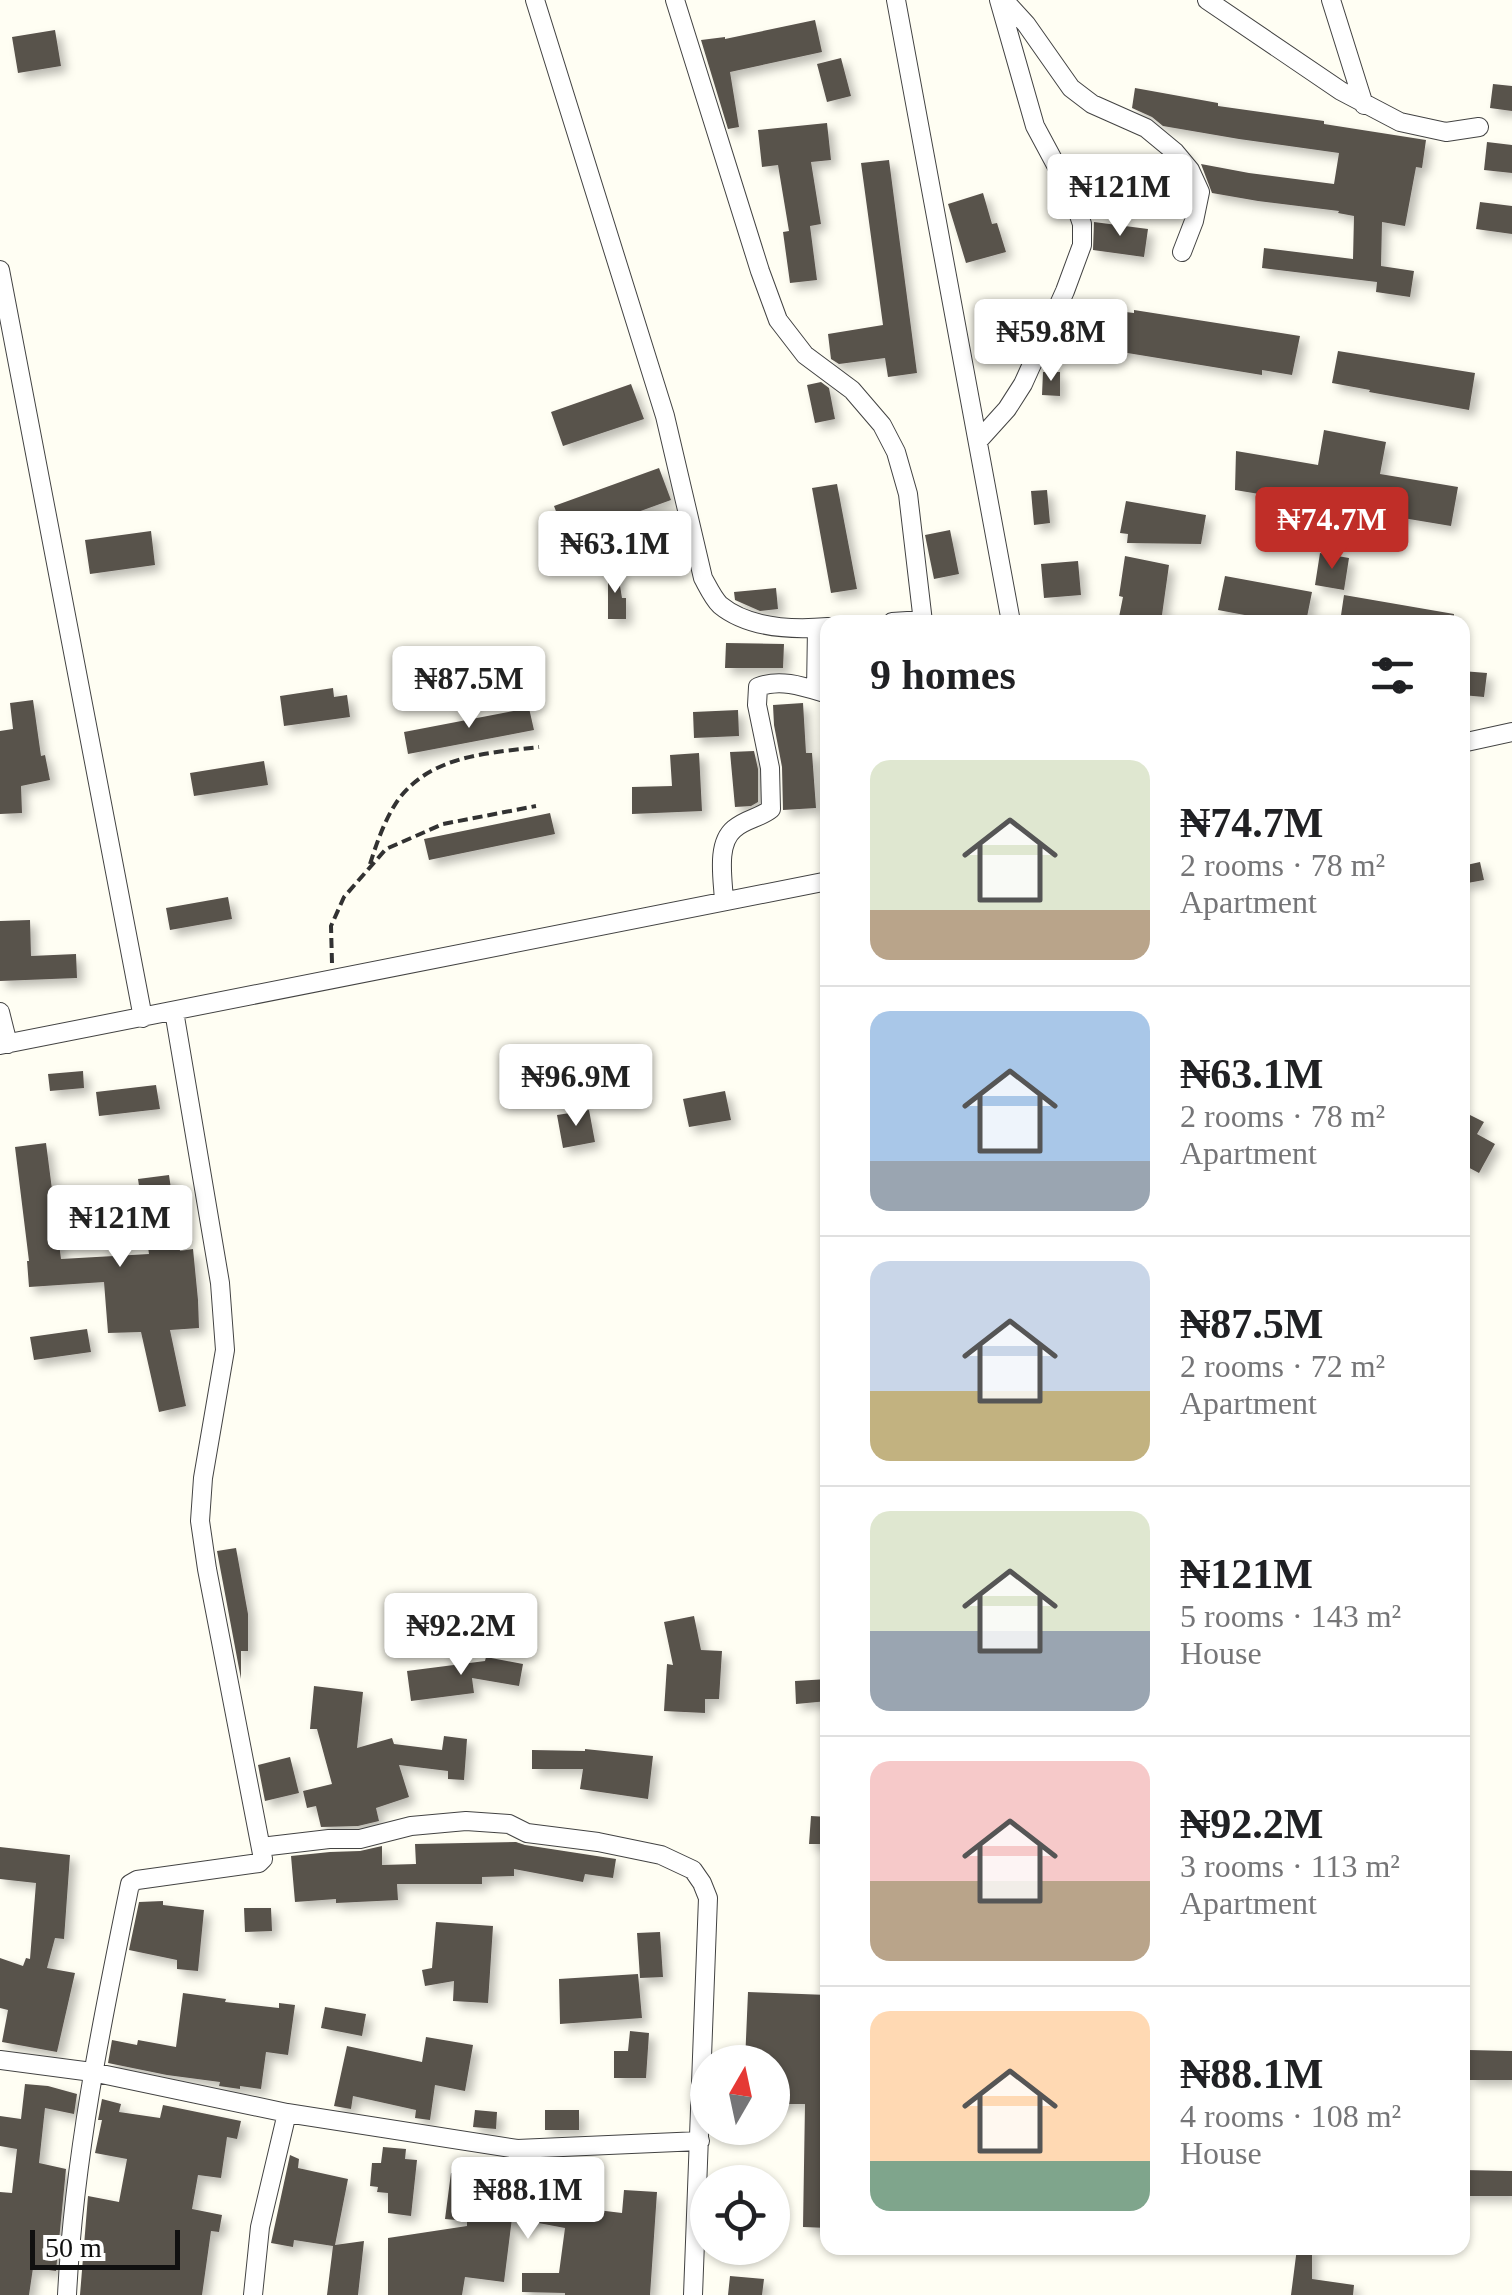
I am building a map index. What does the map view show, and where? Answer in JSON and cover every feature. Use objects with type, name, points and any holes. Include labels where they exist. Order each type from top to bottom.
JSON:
[{"type":"street","points":[[535,0],[665,416],[703,578],[717,602],[734,614],[768,626],[820,628]]},
{"type":"street","points":[[676,0],[778,320],[805,355],[852,390],[882,424],[896,452],[908,494],[922,615]]},
{"type":"street","points":[[896,0],[1010,615]]},
{"type":"street","points":[[979,440],[1023,384],[1082,245],[1082,224],[1072,196],[1035,126],[1002,0]]},
{"type":"street","points":[[1002,0],[1026,24],[1071,88],[1092,104],[1146,128],[1190,170],[1200,192],[1182,252]]},
{"type":"street","points":[[1207,0],[1364,105],[1400,122],[1446,132],[1479,127]]},
{"type":"street","points":[[1332,0],[1364,105]]},
{"type":"street","points":[[0,270],[144,1018]]},
{"type":"street","points":[[724,901],[723,850],[731,831],[772,809],[770,768],[757,705],[758,687],[769,682],[788,683],[820,691]]},
{"type":"street","points":[[1470,741],[1512,732]]},
{"type":"street","points":[[0,1012],[4,1045],[820,883]]},
{"type":"street","points":[[66,2295],[70,2228],[92,2072],[130,1884],[263,1860],[200,1522],[211,1421],[225,1350],[220,1283],[174,1011]]},
{"type":"street","points":[[261,1847],[328,1838],[360,1839],[411,1826],[480,1822],[660,1854],[693,1870],[708,1898],[703,2045]]},
{"type":"street","points":[[0,2060],[92,2072],[287,2113],[518,2149],[690,2141]]},
{"type":"street","points":[[253,2295],[260,2228],[287,2113]]},
{"type":"street","points":[[693,2295],[700,2145]]},
{"type":"path","points":[[368,868],[398,799],[428,772],[471,755],[539,747]]},
{"type":"path","points":[[333,978],[331,926],[344,898],[386,849],[442,824],[536,806]]},
{"type":"building","points":[[815,20],[822,52],[730,72],[739,127],[728,129],[701,40],[725,39]]},
{"type":"building","points":[[55,30],[61,66],[18,73],[12,37]]},
{"type":"building","points":[[841,58],[851,96],[827,102],[817,64]]},
{"type":"building","points":[[1493,84],[1512,86],[1512,111],[1490,108]]},
{"type":"building","points":[[1135,88],[1218,106],[1426,140],[1422,168],[1416,167],[1405,226],[1382,222],[1381,266],[1414,271],[1410,297],[1376,292],[1377,282],[1262,268],[1264,248],[1353,259],[1354,216],[1212,193],[1201,164],[1334,184],[1339,153],[1163,126],[1132,108]]},
{"type":"building","points":[[827,123],[831,160],[811,162],[821,224],[810,226],[817,280],[790,283],[783,232],[789,231],[778,165],[762,167],[758,130]]},
{"type":"building","points":[[1487,142],[1512,145],[1512,173],[1484,170]]},
{"type":"building","points":[[889,160],[917,373],[888,377],[885,358],[839,364],[831,359],[828,334],[883,325],[861,163]]},
{"type":"building","points":[[983,193],[1006,252],[966,263],[948,204]]},
{"type":"building","points":[[1480,202],[1512,206],[1512,234],[1476,229]]},
{"type":"building","points":[[1094,222],[1148,229],[1144,257],[1093,250]]},
{"type":"building","points":[[1109,310],[1134,310],[1300,336],[1292,375],[1262,370],[1262,375],[1103,349]]},
{"type":"building","points":[[1338,351],[1475,373],[1469,410],[1332,383]]},
{"type":"building","points":[[1043,372],[1060,372],[1060,396],[1042,395]]},
{"type":"building","points":[[821,382],[829,388],[835,419],[815,423],[807,385]]},
{"type":"building","points":[[631,384],[644,419],[563,446],[551,412]]},
{"type":"building","points":[[1324,430],[1386,442],[1380,474],[1458,487],[1451,526],[1235,490],[1236,451],[1318,465]]},
{"type":"building","points":[[659,468],[671,500],[566,538],[554,506]]},
{"type":"building","points":[[837,484],[857,589],[831,593],[812,488]]},
{"type":"building","points":[[1047,490],[1050,523],[1034,525],[1031,491]]},
{"type":"building","points":[[1126,501],[1206,515],[1201,544],[1127,543],[1128,534],[1120,533]]},
{"type":"building","points":[[950,530],[959,574],[934,579],[925,535]]},
{"type":"building","points":[[151,531],[155,565],[90,574],[85,540]]},
{"type":"building","points":[[1320,553],[1349,558],[1344,590],[1315,585]]},
{"type":"building","points":[[1125,556],[1169,565],[1162,615],[1119,615],[1123,597],[1119,596]]},
{"type":"building","points":[[1078,561],[1081,595],[1044,598],[1041,564]]},
{"type":"building","points":[[608,567],[617,567],[622,598],[626,598],[626,619],[608,619]]},
{"type":"building","points":[[1225,576],[1312,592],[1307,615],[1245,615],[1218,610]]},
{"type":"building","points":[[776,588],[778,609],[760,611],[735,600],[734,592]]},
{"type":"building","points":[[1344,595],[1454,614],[1454,615],[1341,615]]},
{"type":"building","points":[[726,643],[784,644],[783,668],[725,668]]},
{"type":"building","points":[[1470,672],[1487,673],[1484,697],[1470,696]]},
{"type":"building","points":[[333,688],[334,697],[347,695],[350,717],[284,726],[280,696]]},
{"type":"building","points":[[33,700],[41,756],[45,755],[50,780],[21,786],[22,813],[0,814],[0,731],[13,729],[10,703]]},
{"type":"building","points":[[803,703],[806,753],[812,753],[816,808],[783,810],[782,767],[773,705]]},
{"type":"building","points":[[529,708],[534,730],[408,754],[404,732]]},
{"type":"building","points":[[738,710],[739,736],[694,738],[693,712]]},
{"type":"building","points":[[754,751],[758,802],[735,807],[730,752]]},
{"type":"building","points":[[699,753],[702,811],[632,814],[632,787],[672,786],[670,755]]},
{"type":"building","points":[[264,761],[268,785],[194,796],[190,773]]},
{"type":"building","points":[[550,813],[555,834],[429,860],[424,839]]},
{"type":"building","points":[[1480,862],[1484,880],[1470,883],[1470,864]]},
{"type":"building","points":[[228,897],[232,919],[170,930],[166,908]]},
{"type":"building","points":[[30,920],[31,956],[76,954],[77,978],[0,981],[0,921]]},
{"type":"building","points":[[83,1071],[84,1088],[50,1091],[48,1074]]},
{"type":"building","points":[[156,1085],[160,1109],[99,1116],[96,1092]]},
{"type":"building","points":[[725,1091],[731,1120],[689,1127],[683,1099]]},
{"type":"building","points":[[589,1110],[595,1142],[563,1148],[557,1115]]},
{"type":"building","points":[[1470,1115],[1484,1122],[1477,1134],[1495,1144],[1479,1173],[1470,1168]]},
{"type":"building","points":[[46,1143],[61,1259],[149,1254],[138,1179],[169,1175],[180,1251],[193,1249],[198,1300],[199,1328],[170,1330],[186,1406],[159,1412],[141,1332],[108,1333],[104,1282],[29,1287],[15,1147]]},
{"type":"building","points":[[87,1329],[91,1352],[34,1360],[30,1337]]},
{"type":"building","points":[[236,1548],[248,1614],[248,1651],[241,1651],[241,1679],[217,1551]]},
{"type":"building","points":[[694,1616],[701,1650],[722,1651],[719,1699],[705,1699],[705,1713],[664,1711],[667,1664],[673,1665],[664,1622]]},
{"type":"building","points":[[486,1657],[523,1664],[519,1686],[472,1678],[474,1693],[411,1701],[407,1671],[485,1661]]},
{"type":"building","points":[[820,1679],[820,1702],[796,1704],[795,1681]]},
{"type":"building","points":[[314,1686],[363,1692],[357,1748],[392,1738],[394,1744],[442,1750],[444,1736],[467,1739],[464,1780],[448,1779],[448,1771],[399,1765],[409,1797],[376,1808],[379,1821],[321,1827],[316,1806],[307,1808],[303,1791],[332,1784],[317,1729],[310,1729]]},
{"type":"building","points":[[585,1749],[653,1756],[648,1799],[580,1789],[583,1769],[532,1769],[532,1750]]},
{"type":"building","points":[[290,1757],[299,1793],[265,1801],[258,1765]]},
{"type":"building","points":[[811,1816],[820,1817],[820,1844],[809,1844]]},
{"type":"building","points":[[516,1842],[616,1859],[613,1878],[585,1874],[583,1882],[514,1869],[514,1876],[482,1877],[482,1884],[397,1884],[398,1900],[295,1902],[291,1856],[382,1846],[382,1865],[416,1864],[415,1844]]},
{"type":"building","points":[[0,1847],[70,1855],[64,1939],[55,1938],[47,1968],[75,1973],[57,2052],[2,2042],[8,2010],[0,2008],[0,1958],[23,1966],[26,1958],[30,1959],[36,1883],[0,1879]]},
{"type":"building","points":[[163,1901],[163,1905],[204,1910],[198,1971],[177,1969],[177,1960],[129,1950],[139,1902]]},
{"type":"building","points":[[244,1908],[271,1908],[272,1931],[245,1932]]},
{"type":"building","points":[[436,1922],[493,1926],[488,2003],[453,2001],[454,1981],[425,1986],[422,1970],[432,1968]]},
{"type":"building","points":[[660,1932],[663,1977],[640,1978],[637,1933]]},
{"type":"building","points":[[638,1974],[642,2018],[560,2024],[559,1979]]},
{"type":"building","points":[[748,1992],[820,1995],[820,2228],[803,2227],[805,2104],[790,2104],[790,2045],[746,2045]]},
{"type":"building","points":[[183,1993],[279,2008],[279,2003],[295,2005],[288,2055],[266,2052],[261,2089],[219,2086],[220,2082],[108,2063],[112,2040],[176,2047]]},
{"type":"building","points":[[325,2007],[366,2014],[362,2036],[321,2028]]},
{"type":"building","points":[[630,2031],[649,2033],[646,2078],[614,2078],[614,2051],[628,2051]]},
{"type":"building","points":[[426,2037],[473,2045],[465,2091],[435,2085],[430,2120],[415,2118],[416,2110],[353,2096],[351,2109],[334,2106],[347,2046],[422,2062]]},
{"type":"building","points":[[1470,2050],[1512,2051],[1512,2080],[1470,2080]]},
{"type":"building","points":[[25,2084],[77,2094],[74,2114],[45,2108],[39,2163],[66,2169],[56,2271],[33,2268],[29,2295],[0,2295],[0,2192],[12,2193],[17,2149],[0,2146],[0,2116],[21,2119]]},
{"type":"building","points":[[102,2099],[121,2104],[119,2112],[160,2118],[163,2105],[241,2121],[237,2139],[227,2137],[221,2178],[198,2175],[192,2209],[222,2215],[219,2232],[211,2231],[202,2295],[80,2295],[88,2196],[119,2202],[127,2159],[95,2153]]},
{"type":"building","points":[[475,2110],[497,2112],[496,2129],[473,2127]]},
{"type":"building","points":[[545,2110],[579,2110],[579,2130],[545,2130]]},
{"type":"building","points":[[383,2147],[406,2149],[405,2159],[417,2160],[411,2216],[388,2213],[388,2193],[377,2192],[378,2187],[370,2186],[372,2163],[381,2163]]},
{"type":"building","points":[[290,2155],[299,2159],[298,2168],[348,2179],[335,2245],[364,2241],[358,2295],[327,2295],[333,2246],[294,2240],[293,2247],[271,2243]]},
{"type":"building","points":[[1470,2170],[1512,2171],[1512,2196],[1470,2196]]},
{"type":"building","points":[[451,2173],[568,2188],[564,2206],[622,2213],[624,2190],[657,2192],[650,2295],[522,2292],[522,2273],[559,2273],[565,2228],[512,2218],[504,2282],[465,2277],[462,2295],[388,2295],[388,2238],[467,2226],[467,2221],[445,2219]]},
{"type":"building","points":[[1296,2255],[1312,2255],[1312,2279],[1354,2285],[1353,2295],[1291,2295]]},
{"type":"building","points":[[730,2276],[764,2279],[762,2295],[728,2295]]}]
